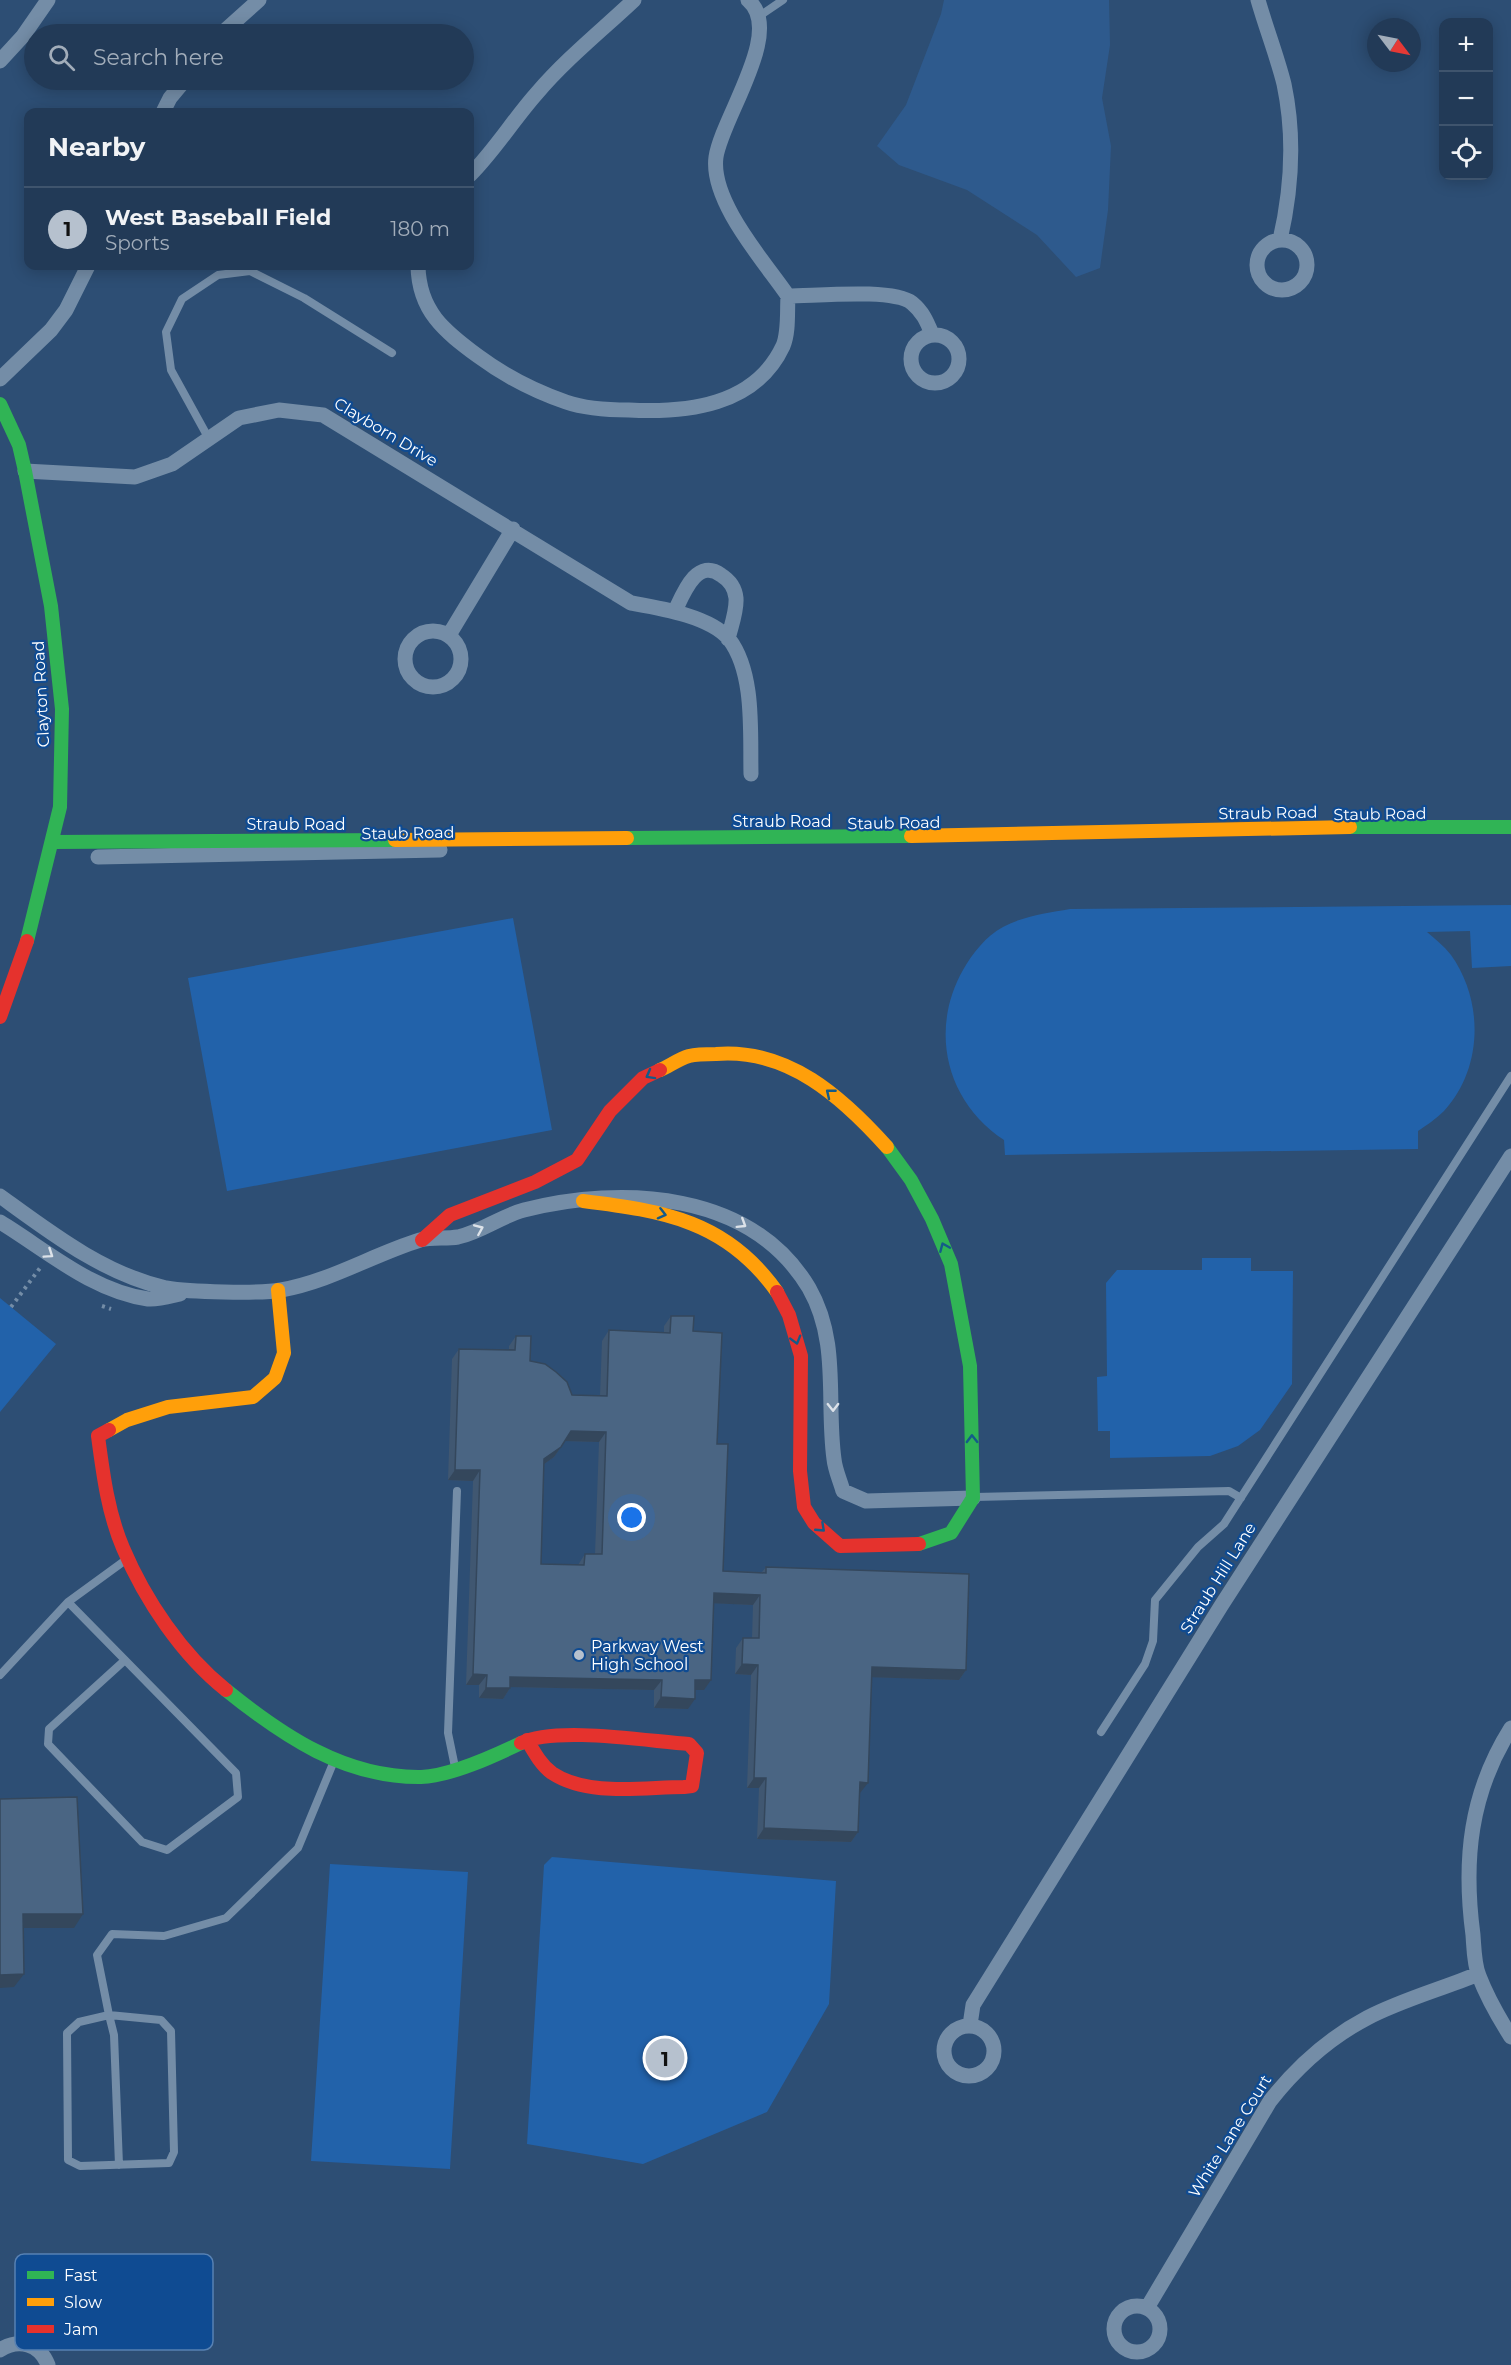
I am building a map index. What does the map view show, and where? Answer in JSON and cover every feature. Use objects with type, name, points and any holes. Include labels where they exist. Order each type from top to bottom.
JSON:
[{"type":"street","points":[[31,24],[48,0]]},
{"type":"street","points":[[232,24],[259,0]]},
{"type":"street","points":[[474,170],[510,129],[536,93],[571,57],[634,0]]},
{"type":"street","points":[[418,270],[418,286],[429,310],[442,328],[524,386],[568,403],[603,409],[657,411],[694,409],[736,395],[766,369],[784,344],[788,296],[727,209],[716,159],[728,118],[752,67],[761,41],[758,17],[748,0]]},
{"type":"street","points":[[1258,0],[1283,83],[1291,129],[1288,206],[1280,240]]},
{"type":"street","points":[[0,62],[24,35]]},
{"type":"street","points":[[165,108],[176,90]]},
{"type":"street","points":[[0,379],[51,330],[66,310],[86,270]]},
{"type":"street","points":[[788,296],[892,295],[911,302],[925,317],[932,334]]},
{"type":"street","name":"Clayton Road","points":[[0,404],[19,445],[25,471],[51,606],[62,709],[60,807],[53,842],[33,925],[0,1017]]},
{"type":"street","name":"Clayborn Drive","points":[[25,471],[135,477],[172,464],[238,418],[261,412],[299,410],[323,415],[631,603],[675,611],[703,623],[729,639]]},
{"type":"street","points":[[449,635],[513,530]]},
{"type":"street","points":[[675,611],[686,588],[696,575],[707,570],[717,572],[732,586],[736,596],[729,639],[739,660],[749,696],[751,774]]},
{"type":"street","name":"Straub Road","points":[[53,842],[912,836],[1353,827],[1511,828]]},
{"type":"street","name":"Staub Road","points":[[98,857],[1511,828]]},
{"type":"street","points":[[422,1240],[450,1215],[535,1182],[577,1160],[610,1111],[643,1078],[689,1056],[737,1052],[783,1063],[812,1077],[859,1116],[889,1149],[911,1180],[932,1219],[951,1264],[970,1366],[973,1498],[951,1533],[915,1545],[840,1546],[806,1514],[800,1482],[801,1355],[791,1322],[776,1290],[753,1263],[702,1226],[657,1212],[583,1201]]},
{"type":"street","name":"Straub Hill Lane","points":[[970,2025],[973,2005],[1221,1606],[1511,1156]]},
{"type":"street","points":[[0,1196],[71,1246],[135,1277],[167,1288],[195,1290],[278,1290],[331,1277],[422,1240],[459,1237],[523,1210],[583,1201],[622,1196],[659,1199],[731,1218],[759,1235],[792,1265],[808,1287],[827,1333],[832,1380],[834,1460],[843,1491],[866,1501],[973,1498]]},
{"type":"street","points":[[0,1222],[67,1267],[117,1290],[150,1299],[195,1290]]},
{"type":"street","points":[[278,1290],[284,1353],[275,1378],[253,1397],[203,1401],[168,1407],[127,1420],[98,1436],[105,1488],[128,1558],[159,1614],[210,1677],[263,1720],[309,1749],[360,1771],[423,1777],[484,1761],[527,1740],[568,1735],[689,1744],[696,1753],[696,1779],[692,1786],[684,1787],[575,1783],[553,1774],[538,1760],[527,1740]]},
{"type":"street","points":[[1511,1728],[1492,1758],[1471,1823],[1470,1917],[1478,1974],[1511,2037]]},
{"type":"street","name":"White Lane Court","points":[[1147,2308],[1270,2101],[1291,2075],[1312,2056],[1367,2018],[1478,1974]]},
{"type":"street","points":[[0,2350],[10,2344],[15,2344]]},
{"type":"street","points":[[39,2350],[48,2365]]},
{"type":"lane","points":[[758,17],[783,0]]},
{"type":"lane","points":[[209,439],[171,370],[166,332],[182,299],[218,275],[250,271],[303,298],[392,353]]},
{"type":"lane","points":[[1101,1732],[1145,1664],[1153,1641],[1155,1600],[1198,1547],[1224,1524],[1511,1076]]},
{"type":"lane","points":[[455,1768],[448,1733],[457,1491]]},
{"type":"lane","points":[[973,1498],[1229,1491],[1241,1498]]},
{"type":"lane","points":[[0,1675],[68,1602],[128,1558]]},
{"type":"lane","points":[[68,1602],[125,1660],[236,1773],[238,1797],[167,1850],[142,1842],[48,1744],[49,1729],[125,1660]]},
{"type":"lane","points":[[119,2165],[114,2035],[97,1955],[112,1934],[164,1936],[226,1918],[298,1848],[334,1760]]},
{"type":"lane","points":[[109,2015],[161,2020],[171,2031],[174,2152],[169,2163],[80,2166],[68,2160],[67,2033],[79,2022],[109,2015]]},
{"type":"path","points":[[11,1307],[44,1263]]},
{"type":"shaded area","points":[[944,0],[1109,0],[1110,45],[1102,98],[1111,146],[1108,210],[1100,268],[1076,277],[1037,235],[967,190],[899,165],[877,146],[906,105],[941,14]]},
{"type":"shaded area","points":[[1511,905],[1511,966],[1472,968],[1470,931],[1427,932],[1451,955],[1462,973],[1474,1014],[1475,1034],[1466,1075],[1457,1094],[1444,1111],[1418,1131],[1418,1149],[1005,1155],[1004,1140],[984,1124],[968,1106],[949,1063],[946,1040],[947,1017],[953,993],[963,970],[975,952],[991,935],[1011,923],[1027,918],[1070,909]]},
{"type":"shaded area","points":[[513,918],[552,1130],[227,1191],[188,978]]},
{"type":"shaded area","points":[[1202,1258],[1251,1258],[1251,1271],[1293,1271],[1292,1384],[1260,1430],[1238,1446],[1210,1456],[1110,1458],[1110,1431],[1098,1431],[1097,1377],[1107,1376],[1106,1283],[1117,1270],[1202,1270]]},
{"type":"shaded area","points":[[0,1298],[56,1344],[0,1412]]},
{"type":"shaded area","points":[[552,1857],[836,1881],[829,2004],[767,2112],[643,2164],[527,2144],[544,1865]]},
{"type":"shaded area","points":[[330,1864],[468,1872],[450,2169],[311,2161]]},
{"type":"building","name":"Parkway West High School","points":[[671,1316],[694,1316],[693,1331],[722,1333],[717,1444],[728,1444],[723,1571],[766,1573],[766,1567],[969,1574],[966,1670],[872,1667],[868,1783],[860,1782],[858,1832],[764,1828],[766,1778],[754,1778],[758,1665],[742,1664],[743,1638],[759,1638],[760,1595],[714,1593],[711,1680],[695,1680],[695,1699],[661,1697],[662,1680],[510,1677],[510,1688],[486,1688],[487,1675],[473,1674],[480,1470],[455,1470],[459,1349],[515,1350],[516,1336],[531,1336],[530,1361],[545,1364],[556,1372],[567,1382],[572,1395],[607,1396],[609,1330],[670,1333]],"holes":[[[571,1431],[606,1432],[602,1554],[585,1554],[584,1565],[541,1564],[544,1459],[561,1447]]]},
{"type":"building","points":[[77,1797],[83,1914],[23,1914],[24,1974],[0,1975],[0,1799]]},
{"type":"traffic: fast","points":[[0,404],[19,445],[25,471],[51,606],[62,709],[60,807],[27,941]]},
{"type":"traffic: fast","points":[[1350,827],[1511,827]]},
{"type":"traffic: fast","points":[[627,838],[911,836]]},
{"type":"traffic: fast","points":[[53,842],[395,840]]},
{"type":"traffic: fast","points":[[887,1147],[911,1180],[932,1219],[951,1264],[970,1366],[973,1498],[951,1533],[919,1544]]},
{"type":"traffic: fast","points":[[226,1690],[270,1723],[316,1751],[366,1770],[393,1775],[433,1776],[472,1765],[521,1743]]},
{"type":"traffic: slow","points":[[911,836],[1350,827]]},
{"type":"traffic: slow","points":[[395,840],[627,838]]},
{"type":"traffic: slow","points":[[660,1070],[685,1057],[699,1054],[742,1054],[767,1059],[790,1068],[832,1094],[870,1128],[887,1147]]},
{"type":"traffic: slow","points":[[583,1201],[640,1209],[692,1224],[737,1249],[758,1268],[777,1292]]},
{"type":"traffic: slow","points":[[109,1430],[127,1420],[168,1407],[253,1397],[275,1378],[284,1353],[278,1290]]},
{"type":"traffic: jam","points":[[0,1017],[27,941]]},
{"type":"traffic: jam","points":[[422,1240],[450,1215],[535,1182],[577,1160],[610,1111],[643,1078],[660,1070]]},
{"type":"traffic: jam","points":[[777,1292],[789,1315],[801,1356],[800,1471],[804,1507],[814,1523],[840,1546],[919,1544]]},
{"type":"traffic: jam","points":[[109,1430],[98,1436],[110,1507],[123,1548],[142,1587],[166,1625],[194,1660],[226,1690]]},
{"type":"traffic: jam","points":[[521,1743],[537,1738],[578,1735],[689,1744],[697,1753],[692,1786],[616,1789],[582,1785],[566,1780],[548,1770],[538,1758],[532,1749],[530,1745],[527,1740]]},
{"type":"place","name":"Parkway West High School","points":[[579,1655]]},
{"type":"place","name":"West Baseball Field","points":[[665,2058]]}]
